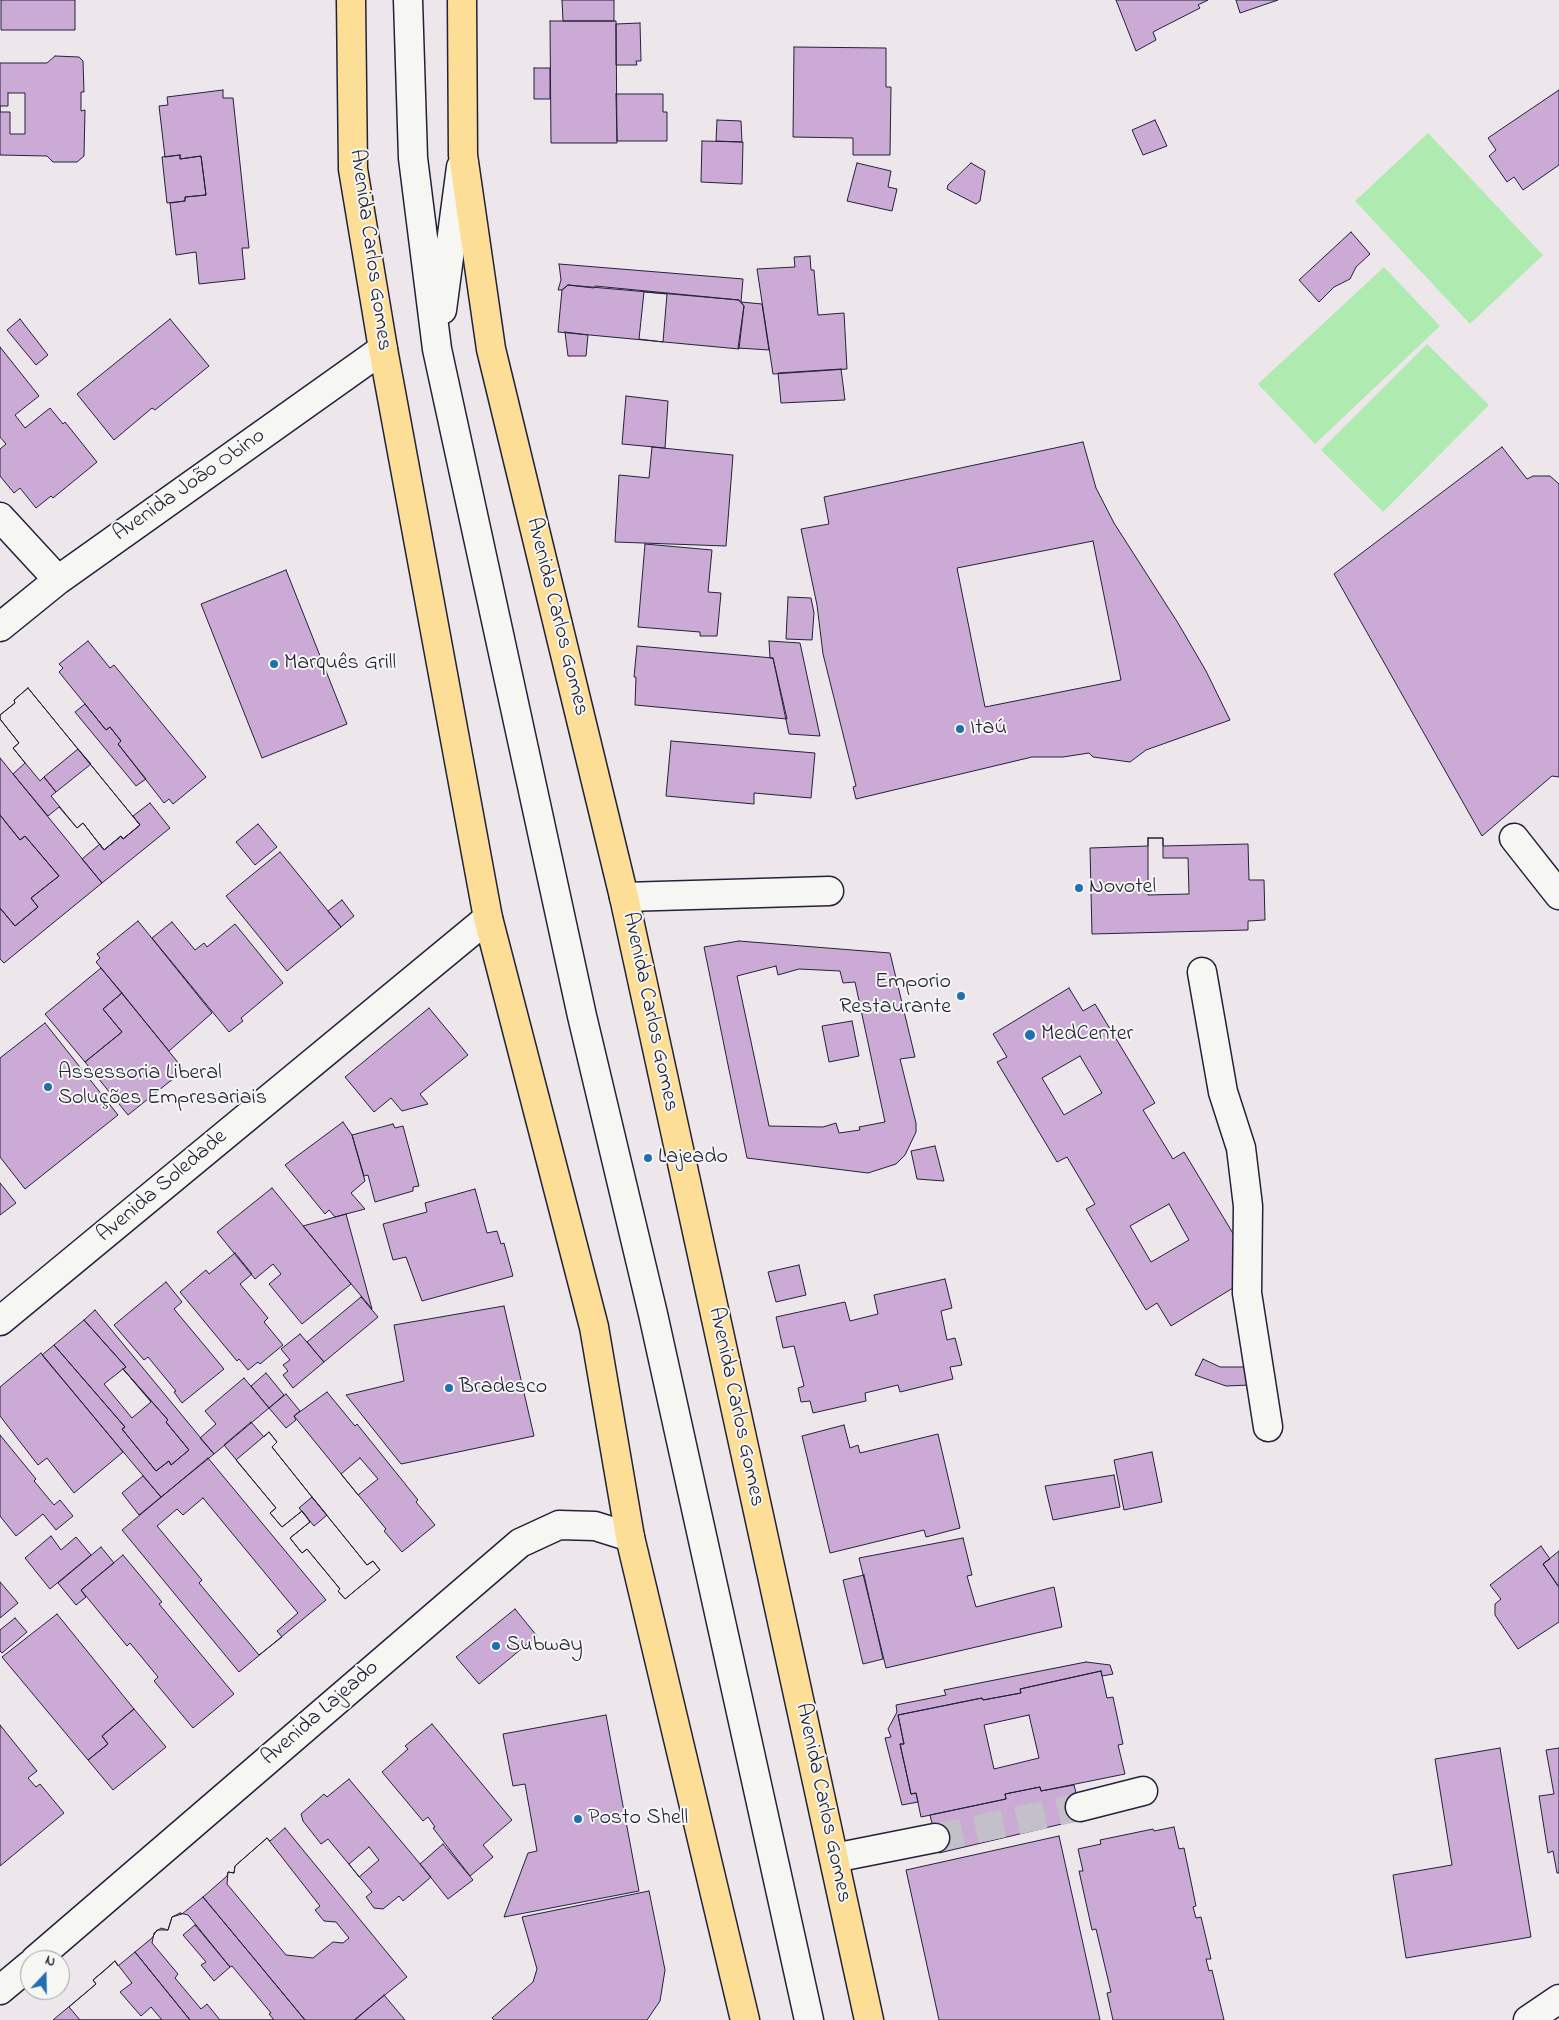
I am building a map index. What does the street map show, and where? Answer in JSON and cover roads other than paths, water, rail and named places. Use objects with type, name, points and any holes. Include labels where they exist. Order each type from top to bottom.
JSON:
[{"type":"main road","name":"Avenida Carlos Gomes","points":[[351,0],[353,169],[383,350],[488,918],[594,1326],[630,1537],[745,2020]]},
{"type":"main road","name":"Avenida Carlos Gomes","points":[[462,0],[463,155],[491,349],[624,897],[869,2020]]},
{"type":"street","points":[[408,0],[413,158],[437,349],[582,1016],[653,1314],[810,2020]]},
{"type":"street","points":[[437,349],[463,155]]},
{"type":"street","name":"Avenida João Obino","points":[[0,627],[58,580],[383,350]]},
{"type":"street","points":[[0,517],[58,580]]},
{"type":"street","points":[[1514,838],[1559,896]]},
{"type":"street","points":[[624,897],[829,891]]},
{"type":"street","name":"Avenida Soledade","points":[[0,1321],[488,918]]},
{"type":"street","points":[[1202,972],[1223,1092],[1241,1148],[1248,1206],[1247,1293],[1268,1427]]},
{"type":"street","name":"Avenida Lajeado","points":[[47,1950],[520,1543],[559,1525],[595,1526],[630,1537]]},
{"type":"street","points":[[1080,1808],[1143,1791]]},
{"type":"street","points":[[834,1858],[936,1838]]},
{"type":"street","points":[[0,1990],[20,1973]]},
{"type":"street","points":[[1528,2020],[1559,1999]]},
{"type":"tunnel","points":[[935,1838],[1080,1807]]},
{"type":"place","name":"Marquês Grill","points":[[274,664]]},
{"type":"place","name":"Itaú","points":[[960,729]]},
{"type":"place","name":"Novotel","points":[[1079,888]]},
{"type":"place","name":"Emporio Restaurante","points":[[961,996]]},
{"type":"place","name":"MedCenter","points":[[1030,1035]]},
{"type":"place","name":"Assessoria Liberal Soluções Empresariais","points":[[48,1087]]},
{"type":"place","name":"Lajeado","points":[[648,1158]]},
{"type":"place","name":"Bradesco","points":[[449,1388]]},
{"type":"place","name":"Subway","points":[[496,1646]]},
{"type":"place","name":"Posto Shell","points":[[578,1819]]}]
